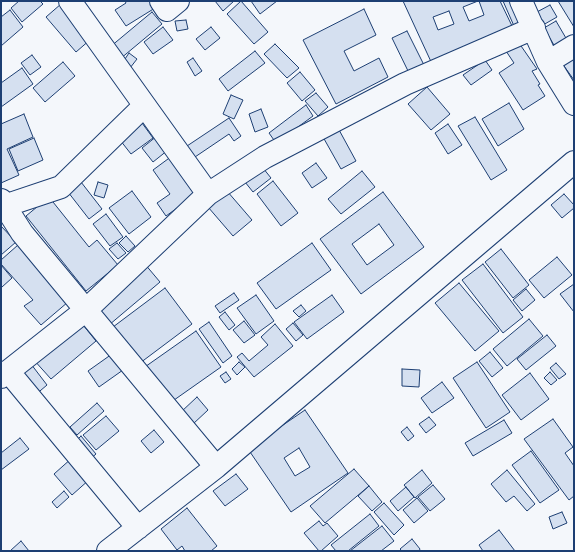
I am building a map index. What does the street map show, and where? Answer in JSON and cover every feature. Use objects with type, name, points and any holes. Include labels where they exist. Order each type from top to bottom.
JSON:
[{"type":"street","points":[[70,1],[208,194]]},
{"type":"street","points":[[161,1],[167,10],[178,1]]},
{"type":"street","points":[[521,1],[548,62],[574,104]]},
{"type":"street","points":[[138,528],[5,374],[86,310],[208,194],[265,157],[404,84],[534,28]]},
{"type":"street","points":[[548,62],[574,46]]},
{"type":"street","points":[[144,106],[61,187],[3,204],[22,233],[216,467]]},
{"type":"street","points":[[108,551],[216,467],[574,162]]},
{"type":"building","points":[[19,1],[40,1],[43,4],[22,22],[11,8]]},
{"type":"building","points":[[125,1],[150,1],[155,8],[126,26],[115,10],[126,3]]},
{"type":"building","points":[[215,1],[234,1],[223,11]]},
{"type":"building","points":[[241,1],[268,32],[254,44],[227,14]]},
{"type":"building","points":[[251,1],[277,1],[260,14]]},
{"type":"building","points":[[403,1],[478,1],[463,7],[469,21],[484,15],[479,1],[500,1],[513,28],[433,66]],"holes":[[[449,11],[454,24],[438,30],[433,17]]]},
{"type":"building","points":[[503,1],[513,1],[523,22],[514,26]]},
{"type":"building","points":[[558,1],[574,1],[574,27]]},
{"type":"building","points":[[61,4],[91,39],[76,52],[46,17]]},
{"type":"building","points":[[550,5],[557,17],[543,25],[535,13]]},
{"type":"building","points":[[364,9],[376,35],[344,51],[354,71],[379,58],[388,77],[336,104],[303,40]]},
{"type":"building","points":[[10,10],[23,27],[1,46],[1,17]]},
{"type":"building","points":[[152,12],[162,24],[120,59],[110,47]]},
{"type":"building","points":[[186,20],[188,29],[177,31],[175,21]]},
{"type":"building","points":[[556,21],[570,45],[558,52],[544,28]]},
{"type":"building","points":[[163,27],[173,40],[153,54],[144,42]]},
{"type":"building","points":[[211,27],[220,38],[205,50],[196,39]]},
{"type":"building","points":[[407,31],[424,65],[409,73],[392,38]]},
{"type":"building","points":[[519,43],[537,69],[532,71],[545,96],[523,110],[499,73],[514,63],[506,51]]},
{"type":"building","points":[[275,44],[299,68],[287,78],[264,54]]},
{"type":"building","points":[[574,49],[574,80],[559,59]]},
{"type":"building","points":[[255,51],[265,63],[228,91],[219,79]]},
{"type":"building","points":[[129,53],[137,59],[130,68],[123,62]]},
{"type":"building","points":[[32,55],[41,67],[30,75],[21,63]]},
{"type":"building","points":[[193,58],[202,71],[195,76],[187,62]]},
{"type":"building","points":[[485,60],[492,70],[471,85],[463,75]]},
{"type":"building","points":[[63,62],[75,76],[45,102],[33,88]]},
{"type":"building","points":[[22,68],[33,84],[1,107],[1,83]]},
{"type":"building","points":[[300,72],[315,90],[302,101],[287,83]]},
{"type":"building","points":[[427,87],[450,114],[431,130],[408,104]]},
{"type":"building","points":[[316,93],[328,107],[318,116],[305,101]]},
{"type":"building","points":[[231,95],[243,100],[234,119],[223,114]]},
{"type":"building","points":[[509,103],[524,129],[498,146],[482,119]]},
{"type":"building","points":[[306,105],[313,116],[276,143],[269,133]]},
{"type":"building","points":[[261,109],[268,127],[255,132],[249,114]]},
{"type":"building","points":[[24,114],[33,137],[7,149],[19,175],[1,183],[1,124]]},
{"type":"building","points":[[475,117],[507,170],[491,180],[458,126]]},
{"type":"building","points":[[229,118],[241,136],[234,141],[229,134],[192,159],[184,148]]},
{"type":"building","points":[[142,123],[153,138],[131,154],[120,140]]},
{"type":"building","points":[[448,124],[462,145],[448,154],[435,133]]},
{"type":"building","points":[[338,128],[356,161],[341,169],[323,137]]},
{"type":"building","points":[[157,136],[168,150],[153,162],[142,148]]},
{"type":"building","points":[[34,138],[43,160],[18,171],[9,149]]},
{"type":"building","points":[[172,156],[198,193],[166,216],[157,203],[170,194],[153,170]]},
{"type":"building","points":[[259,163],[271,178],[253,192],[241,177]]},
{"type":"building","points":[[316,163],[327,178],[312,188],[302,173]]},
{"type":"building","points":[[362,171],[375,187],[341,214],[328,199]]},
{"type":"building","points":[[273,181],[298,213],[281,226],[257,194]]},
{"type":"building","points":[[81,182],[102,209],[89,219],[68,192]]},
{"type":"building","points":[[98,182],[108,185],[104,198],[94,195]]},
{"type":"building","points":[[132,191],[151,217],[129,234],[109,208]]},
{"type":"building","points":[[227,191],[252,220],[233,236],[208,207]]},
{"type":"building","points":[[383,192],[424,247],[361,294],[320,239]],"holes":[[[379,224],[394,245],[367,265],[352,244]]]},
{"type":"building","points":[[564,194],[574,205],[574,208],[562,218],[551,205]]},
{"type":"building","points":[[49,197],[89,247],[97,240],[118,265],[86,291],[26,216]]},
{"type":"building","points":[[106,214],[123,237],[110,246],[93,224]]},
{"type":"building","points":[[1,226],[16,242],[1,255]]},
{"type":"building","points":[[126,236],[135,246],[128,252],[119,243]]},
{"type":"building","points":[[117,243],[126,253],[118,259],[109,249]]},
{"type":"building","points":[[312,243],[331,270],[276,309],[257,283]]},
{"type":"building","points":[[18,245],[68,302],[41,325],[24,306],[33,300],[1,264],[1,260]]},
{"type":"building","points":[[501,249],[529,285],[513,298],[485,262]]},
{"type":"building","points":[[557,257],[572,275],[544,298],[529,280]]},
{"type":"building","points":[[144,263],[160,282],[109,325],[93,306]]},
{"type":"building","points":[[483,264],[523,317],[503,333],[462,280]]},
{"type":"building","points":[[1,265],[12,278],[2,287],[1,286]]},
{"type":"building","points":[[459,283],[499,331],[475,351],[435,303]]},
{"type":"building","points":[[574,284],[574,312],[560,294]]},
{"type":"building","points":[[165,288],[192,324],[140,363],[113,327]]},
{"type":"building","points":[[526,289],[535,300],[522,311],[513,300]]},
{"type":"building","points":[[234,293],[239,300],[220,313],[215,306]]},
{"type":"building","points":[[256,295],[274,321],[256,334],[237,308]]},
{"type":"building","points":[[332,295],[344,312],[307,339],[294,322]]},
{"type":"building","points":[[301,305],[306,311],[299,317],[293,311]]},
{"type":"building","points":[[225,312],[235,325],[229,330],[219,317]]},
{"type":"building","points":[[529,319],[543,336],[507,366],[493,349]]},
{"type":"building","points":[[79,320],[96,341],[51,379],[33,359]]},
{"type":"building","points":[[244,321],[255,335],[244,343],[233,330]]},
{"type":"building","points":[[209,322],[232,356],[223,363],[199,329]]},
{"type":"building","points":[[293,323],[303,335],[296,341],[286,329]]},
{"type":"building","points":[[275,324],[293,346],[254,377],[237,357],[242,353],[249,361],[268,345],[261,337]]},
{"type":"building","points":[[196,331],[221,367],[167,405],[142,369]]},
{"type":"building","points":[[547,335],[556,346],[526,370],[517,359]]},
{"type":"building","points":[[490,352],[503,368],[492,377],[479,361]]},
{"type":"building","points":[[112,354],[123,370],[99,387],[88,371]]},
{"type":"building","points":[[239,362],[245,367],[237,375],[232,369]]},
{"type":"building","points":[[477,362],[510,412],[486,428],[453,378]]},
{"type":"building","points":[[556,363],[566,374],[559,379],[550,368]]},
{"type":"building","points":[[31,364],[47,385],[34,396],[17,375]]},
{"type":"building","points":[[402,369],[420,370],[419,387],[402,386]]},
{"type":"building","points":[[226,372],[231,379],[225,383],[220,376]]},
{"type":"building","points":[[550,372],[557,380],[551,385],[544,378]]},
{"type":"building","points":[[530,373],[549,399],[521,420],[502,395]]},
{"type":"building","points":[[442,382],[454,398],[432,413],[421,398]]},
{"type":"building","points":[[197,397],[208,410],[193,424],[181,412]]},
{"type":"building","points":[[97,403],[104,411],[77,435],[70,427]]},
{"type":"building","points":[[305,410],[348,473],[291,512],[248,449]],"holes":[[[299,448],[310,467],[295,476],[284,458]]]},
{"type":"building","points":[[106,416],[119,431],[96,450],[83,435]]},
{"type":"building","points":[[429,417],[436,425],[426,433],[419,424]]},
{"type":"building","points":[[553,419],[573,447],[565,453],[574,466],[574,496],[569,500],[524,439]]},
{"type":"building","points":[[504,420],[512,433],[473,456],[465,443]]},
{"type":"building","points":[[407,427],[414,436],[408,441],[401,432]]},
{"type":"building","points":[[154,430],[164,442],[151,453],[141,441]]},
{"type":"building","points":[[81,436],[96,454],[89,460],[74,443]]},
{"type":"building","points":[[20,438],[29,449],[1,470],[1,453]]},
{"type":"building","points":[[531,451],[559,490],[540,503],[512,465]]},
{"type":"building","points":[[72,458],[90,479],[72,495],[54,474]]},
{"type":"building","points":[[354,469],[369,486],[325,523],[310,506]]},
{"type":"building","points":[[422,470],[432,483],[415,498],[404,485]]},
{"type":"building","points":[[507,470],[535,504],[527,511],[514,496],[506,502],[491,484]]},
{"type":"building","points":[[236,474],[248,489],[225,506],[213,491]]},
{"type":"building","points":[[433,485],[445,499],[430,511],[418,497]]},
{"type":"building","points":[[369,486],[382,502],[372,511],[358,496]]},
{"type":"building","points":[[406,487],[414,497],[398,511],[390,501]]},
{"type":"building","points":[[64,491],[69,497],[57,508],[52,502]]},
{"type":"building","points":[[417,498],[428,511],[414,523],[403,510]]},
{"type":"building","points":[[384,503],[404,525],[394,535],[374,512]]},
{"type":"building","points":[[187,508],[217,546],[211,551],[185,551],[182,546],[177,550],[161,529]]},
{"type":"building","points":[[562,512],[567,523],[553,529],[549,517]]},
{"type":"building","points":[[370,514],[379,526],[348,551],[336,551],[331,545]]},
{"type":"building","points":[[319,521],[323,526],[327,523],[338,536],[321,551],[304,533]]},
{"type":"building","points":[[382,526],[394,541],[381,551],[350,551]]},
{"type":"building","points":[[499,530],[515,551],[483,551],[479,545]]},
{"type":"building","points":[[412,539],[420,549],[419,551],[402,551],[400,549]]},
{"type":"building","points":[[21,541],[29,551],[10,551]]}]
